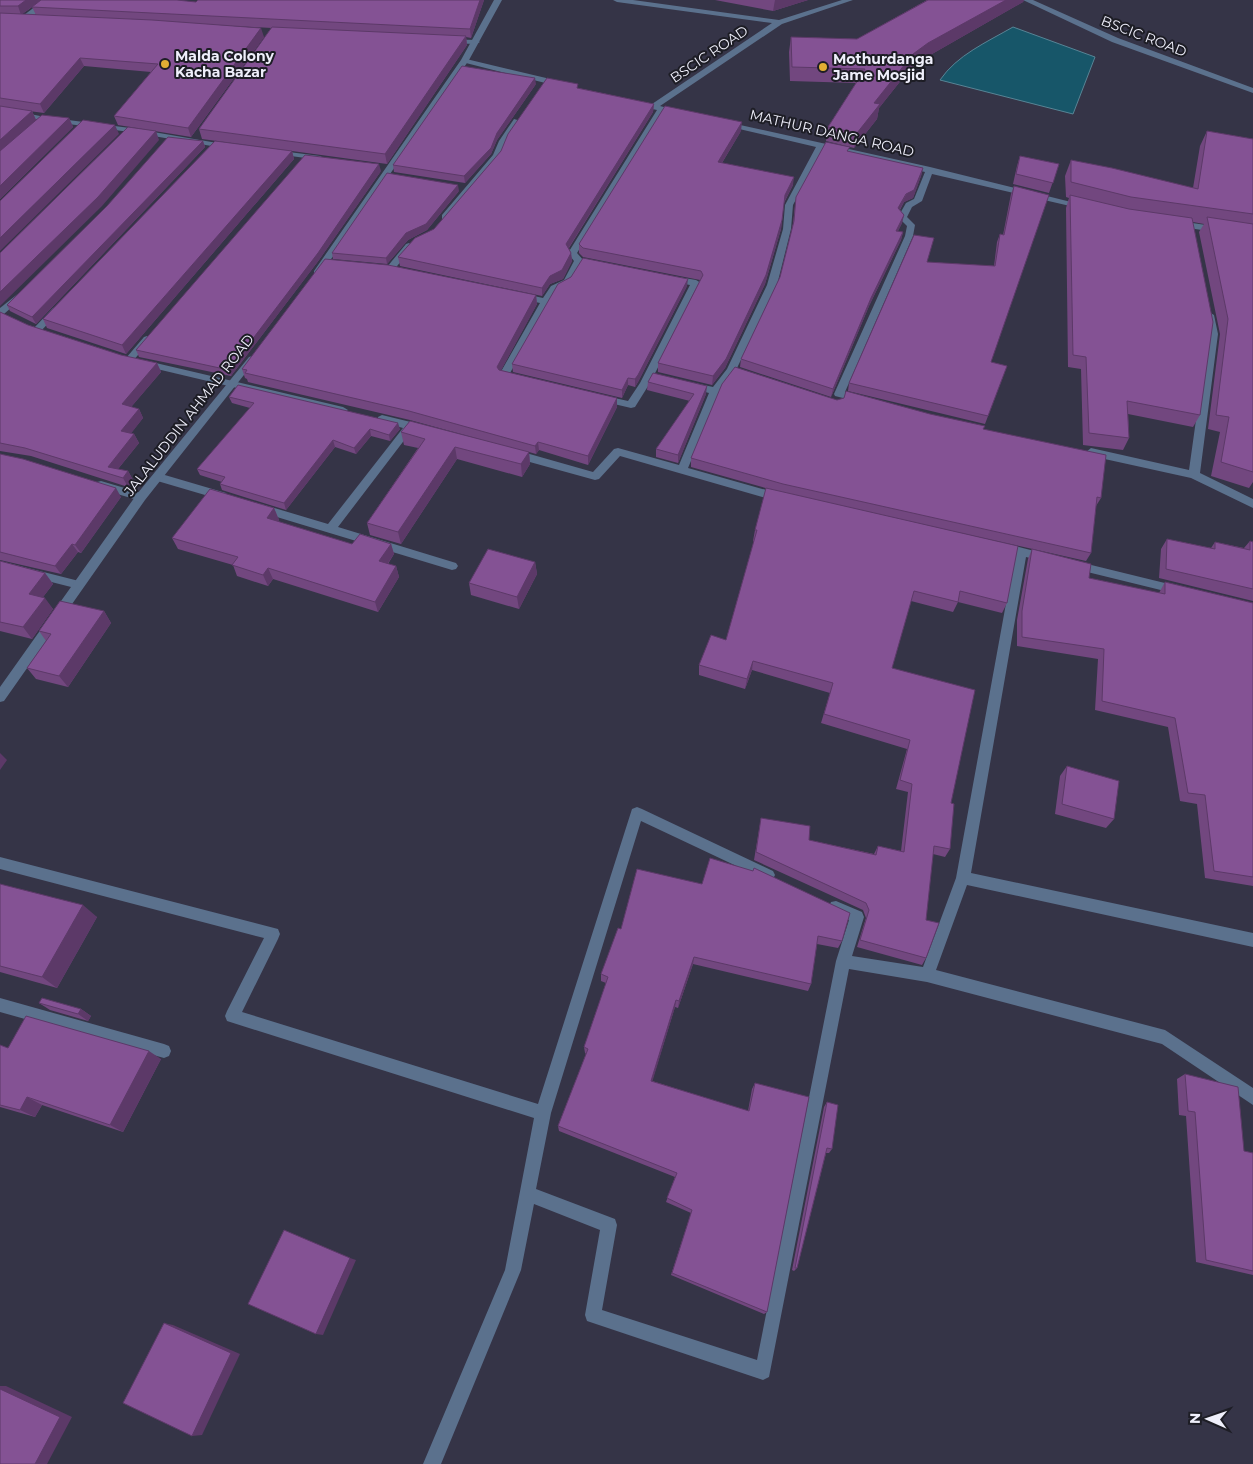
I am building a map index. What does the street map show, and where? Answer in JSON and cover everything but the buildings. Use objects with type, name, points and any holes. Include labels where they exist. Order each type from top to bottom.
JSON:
[{"type":"street","points":[[33,20],[19,19],[48,0]]},
{"type":"street","points":[[312,278],[328,264],[387,171],[466,60],[498,0]]},
{"type":"street","name":"BSCIC ROAD","points":[[617,0],[779,22]]},
{"type":"street","name":"BSCIC ROAD","points":[[657,108],[779,22],[849,0]]},
{"type":"street","name":"BSCIC ROAD","points":[[1027,0],[1115,40],[1253,91]]},
{"type":"street","points":[[437,40],[476,42]]},
{"type":"street","points":[[466,60],[543,84],[571,87]]},
{"type":"street","points":[[625,100],[690,114]]},
{"type":"street","points":[[522,379],[504,375],[554,288],[567,282],[584,262],[572,253],[657,108]]},
{"type":"street","points":[[438,226],[464,187],[497,156],[502,141],[524,111]]},
{"type":"street","points":[[1,112],[42,122],[130,130],[166,141],[194,142],[242,148]]},
{"type":"street","name":"MATHUR DANGA ROAD","points":[[718,121],[1095,209]]},
{"type":"street","points":[[123,137],[130,130]]},
{"type":"street","points":[[194,142],[200,134]]},
{"type":"street","points":[[682,470],[715,391],[731,370],[772,285],[787,229],[789,205],[821,144]]},
{"type":"street","points":[[208,152],[215,145]]},
{"type":"street","points":[[268,152],[301,160],[333,160]]},
{"type":"street","points":[[836,404],[876,306],[909,236],[911,225],[902,218],[909,205],[918,201],[930,169]]},
{"type":"street","points":[[1173,224],[1193,231],[1253,235]]},
{"type":"street","points":[[390,270],[412,243],[418,240]]},
{"type":"street","points":[[595,396],[631,405],[654,376],[696,283],[666,278]]},
{"type":"street","points":[[3,314],[28,287]]},
{"type":"street","points":[[507,293],[546,301]]},
{"type":"street","points":[[38,330],[65,301]]},
{"type":"street","points":[[1194,475],[1213,334],[1207,305]]},
{"type":"street","points":[[155,330],[125,359],[354,412]]},
{"type":"street","name":"JALALUDDIN AHMAD ROAD","points":[[0,697],[141,497],[234,384],[256,354]]},
{"type":"street","points":[[731,370],[757,378]]},
{"type":"street","points":[[678,382],[715,391]]},
{"type":"street","points":[[839,394],[865,401]]},
{"type":"street","points":[[373,417],[438,433]]},
{"type":"street","points":[[331,530],[410,426]]},
{"type":"street","points":[[1080,450],[1194,475],[1253,504]]},
{"type":"street","points":[[503,451],[595,476],[618,452],[790,500]]},
{"type":"street","points":[[158,477],[231,499]]},
{"type":"street","points":[[95,483],[141,497]]},
{"type":"street","points":[[249,504],[452,566]]},
{"type":"street","points":[[987,543],[1189,593]]},
{"type":"street","points":[[928,975],[963,878],[1021,551]]},
{"type":"street","points":[[0,565],[79,585]]},
{"type":"street","points":[[432,1464],[513,1270],[543,1113],[637,813],[778,880]]},
{"type":"street","points":[[0,863],[273,934],[232,1016],[543,1113]]},
{"type":"street","points":[[963,878],[1253,940]]},
{"type":"street","points":[[527,1193],[609,1225],[593,1315],[763,1371],[843,962],[857,917],[822,900]]},
{"type":"street","points":[[843,962],[928,975],[1165,1037],[1253,1097]]},
{"type":"street","points":[[0,1006],[164,1051]]},
{"type":"water","points":[[1013,27],[1095,57],[1073,114],[940,80],[964,56]]},
{"type":"place","name":"Malda Colony Kacha Bazar","points":[[165,64]]},
{"type":"place","name":"Mothurdanga Jame Mosjid","points":[[823,67]]}]
